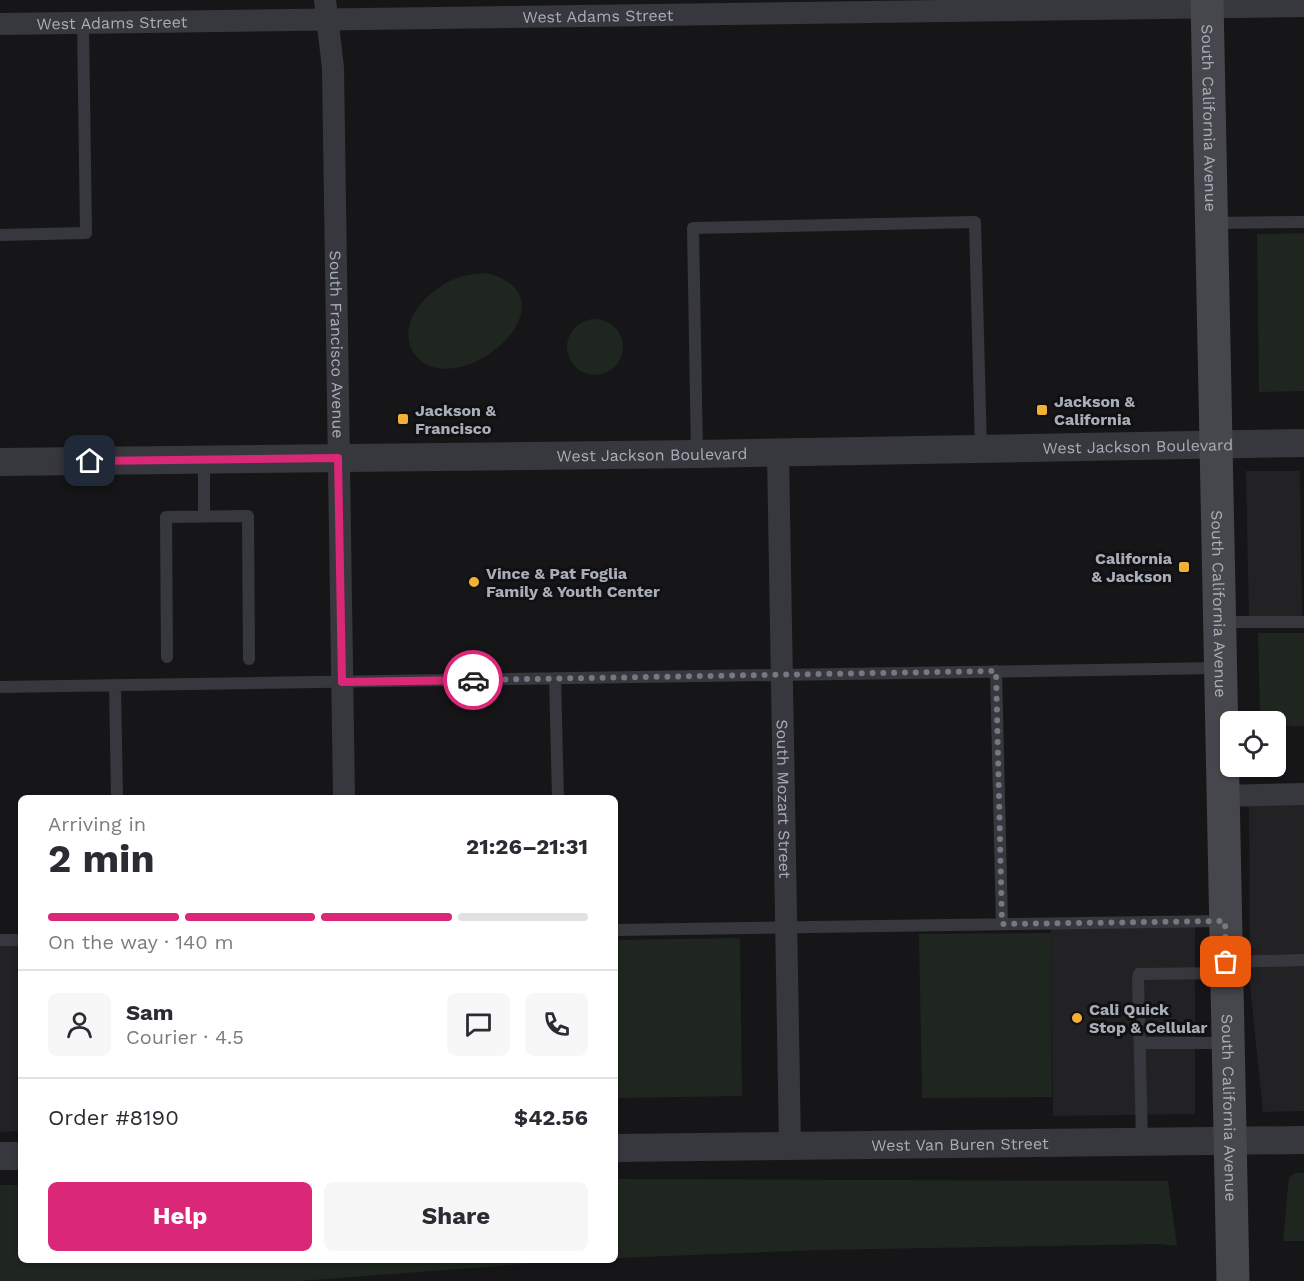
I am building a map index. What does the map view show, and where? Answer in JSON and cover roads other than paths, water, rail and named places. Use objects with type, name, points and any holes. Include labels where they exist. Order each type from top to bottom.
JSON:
[{"type":"main road","name":"South California Avenue","points":[[1207,4],[1233,1281]]},
{"type":"street","name":"West Adams Street","points":[[0,24],[83,23],[326,10],[1207,4],[1304,6]]},
{"type":"street","name":"South Francisco Avenue","points":[[326,10],[333,68],[344,795]]},
{"type":"street","name":"West Jackson Boulevard","points":[[0,462],[778,453],[1304,443]]},
{"type":"street","name":"South Mozart Street","points":[[778,453],[790,1146]]},
{"type":"street","points":[[1223,796],[1304,794]]},
{"type":"street","name":"West Van Buren Street","points":[[618,1148],[1304,1140]]},
{"type":"street","points":[[0,1156],[18,1156]]},
{"type":"lane","points":[[0,235],[86,233],[83,23]]},
{"type":"lane","points":[[697,454],[693,228],[975,222],[981,449]]},
{"type":"lane","points":[[1211,223],[1304,222]]},
{"type":"lane","points":[[204,460],[204,516]]},
{"type":"lane","points":[[167,657],[166,517],[248,516],[249,659]]},
{"type":"lane","points":[[1219,622],[1304,622]]},
{"type":"lane","points":[[0,687],[1220,668]]},
{"type":"lane","points":[[996,671],[1002,924]]},
{"type":"lane","points":[[555,678],[558,795]]},
{"type":"lane","points":[[115,685],[117,795]]},
{"type":"lane","points":[[618,930],[1225,921]]},
{"type":"lane","points":[[0,940],[18,940]]},
{"type":"lane","points":[[1142,1141],[1139,974],[1304,960]]},
{"type":"lane","points":[[1140,1043],[1227,1043]]},
{"type":"place","name":"Jackson & California","points":[[1042,410]]},
{"type":"place","name":"Jackson & Francisco","points":[[403,419]]},
{"type":"place","name":"California & Jackson","points":[[1184,567]]},
{"type":"place","name":"Vince & Pat Foglia Family & Youth Center","points":[[474,582]]},
{"type":"place","name":"Cali Quick Stop & Cellular","points":[[1077,1018]]}]
